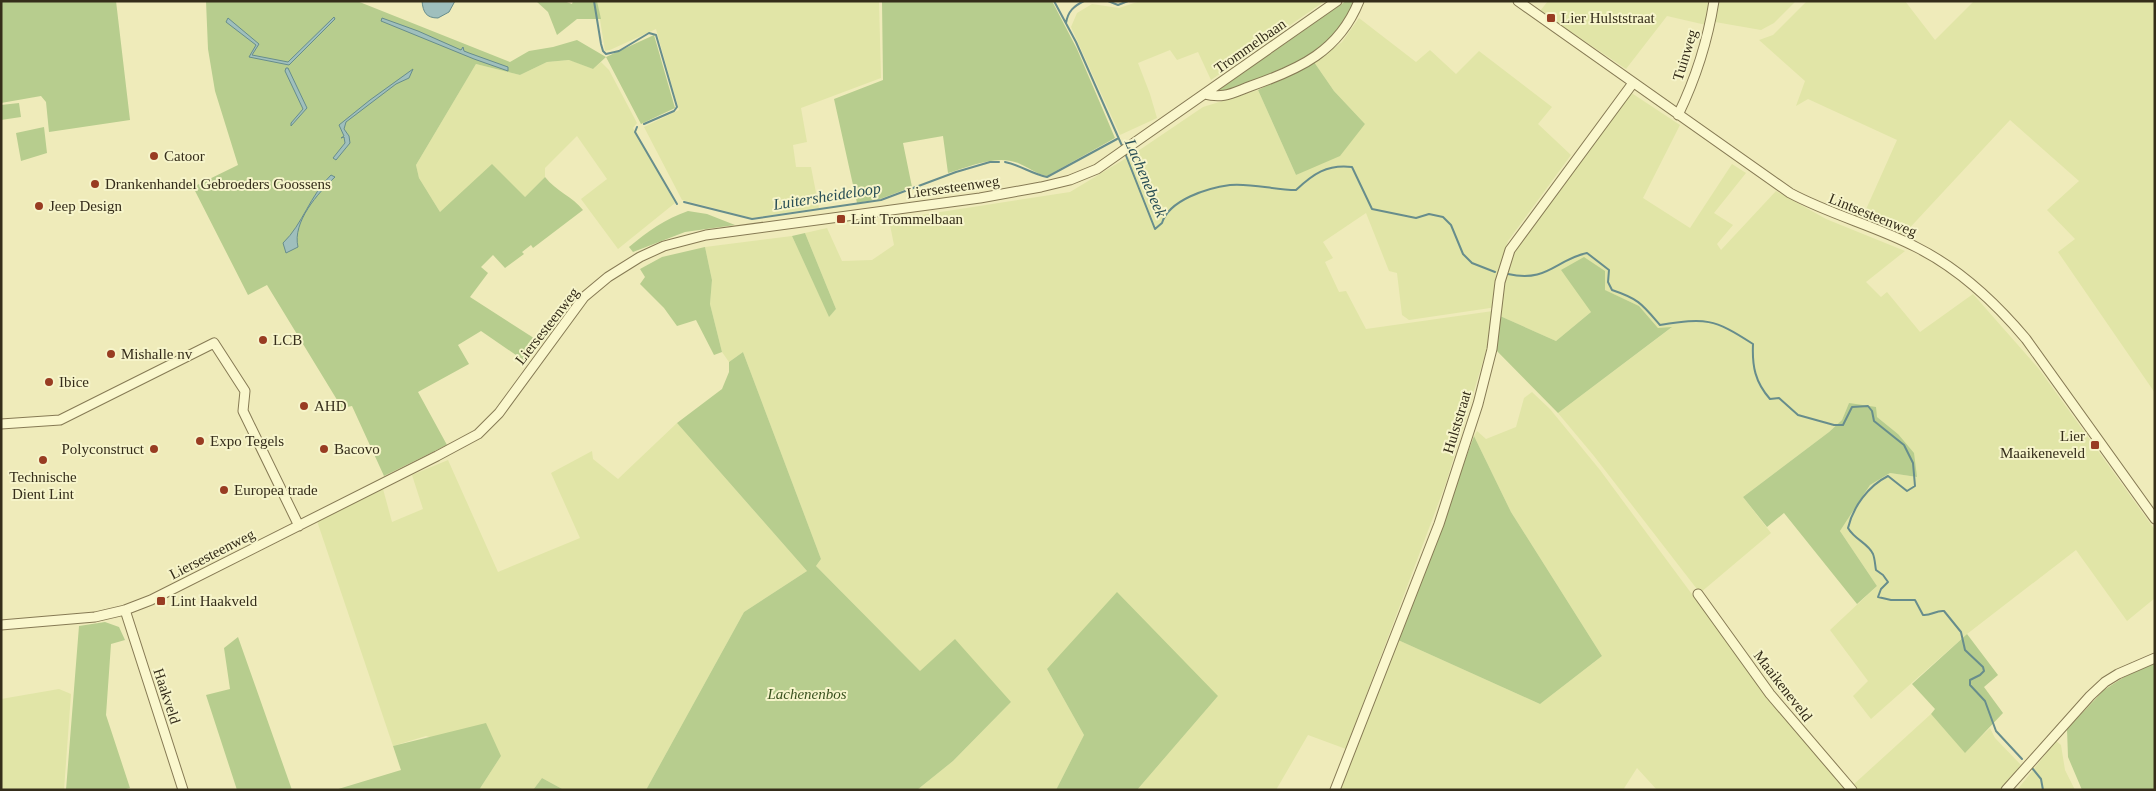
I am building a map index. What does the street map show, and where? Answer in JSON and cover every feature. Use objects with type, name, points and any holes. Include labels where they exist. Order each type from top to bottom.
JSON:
[{"type":"street","name":"Trommelbaan","points":[[1202,95],[1338,1]]},
{"type":"street","points":[[1202,95],[1218,98],[1286,74],[1302,65],[1336,40],[1352,19],[1359,1]]},
{"type":"street","name":"Lintsesteenweg","points":[[1518,1],[1790,193],[1815,206],[1916,246],[1944,262],[1964,277],[2007,317],[2026,339],[2155,520]]},
{"type":"street","name":"Tuinweg","points":[[1678,115],[1697,67],[1714,1]]},
{"type":"street","name":"Hulststraat","points":[[1336,790],[1438,524],[1478,404],[1492,349],[1500,282],[1510,250],[1632,83]]},
{"type":"street","name":"Liersesteenweg","points":[[1,625],[80,619],[125,610],[151,600],[478,434],[504,406],[584,297],[614,273],[640,257],[684,240],[706,235],[980,198],[1070,180],[1097,169],[1202,95]]},
{"type":"street","points":[[1,424],[60,420],[214,343],[245,391],[243,411],[299,526]]},
{"type":"street","name":"Maaikeneveld","points":[[1698,594],[1770,694],[1852,790]]},
{"type":"street","name":"Haakveld","points":[[125,610],[183,790]]},
{"type":"street","points":[[2006,790],[2090,696],[2105,682],[2155,658]]},
{"type":"green space","points":[[1,1],[116,1],[130,120],[49,132],[46,102],[41,96],[1,103]]},
{"type":"green space","points":[[206,1],[357,1],[510,62],[529,51],[577,40],[606,57],[593,69],[569,60],[547,62],[520,75],[476,64],[416,165],[419,178],[440,212],[492,164],[525,197],[545,177],[583,210],[533,248],[531,245],[522,252],[524,254],[505,268],[493,255],[481,267],[488,273],[470,297],[540,342],[526,362],[481,331],[458,345],[469,364],[418,392],[447,445],[384,476],[352,406],[342,408],[267,285],[248,295],[193,187],[238,165],[215,91],[208,49]]},
{"type":"green space","points":[[536,1],[564,1],[572,4],[573,1],[597,1],[601,19],[577,19],[557,35],[548,12]]},
{"type":"green space","points":[[597,1],[879,1],[881,78],[801,108],[807,142],[793,145],[796,167],[811,167],[819,208],[752,218],[682,200],[644,127],[679,110],[656,29],[605,51]]},
{"type":"green space","points":[[882,1],[1052,1],[1077,49],[1115,138],[1047,176],[1018,163],[1001,160],[983,162],[948,173],[943,136],[903,143],[912,187],[880,199],[857,203],[834,99],[883,80]]},
{"type":"green space","points":[[1140,1],[1325,1],[1211,80],[1198,52],[1177,60],[1170,50],[1138,63],[1157,118],[1120,135],[1071,27],[1077,13],[1092,4],[1119,8]]},
{"type":"green space","points":[[1346,1],[1356,1],[1349,20],[1328,42],[1300,61],[1221,94],[1216,92]]},
{"type":"green space","points":[[1548,1],[1710,1],[1706,25],[1667,16],[1626,69],[1540,11]]},
{"type":"green space","points":[[1717,1],[1796,1],[1774,23],[1761,30],[1715,22]]},
{"type":"green space","points":[[1807,1],[1905,1],[1935,40],[1974,1],[2155,1],[2155,393],[2058,252],[2075,239],[2047,210],[2079,181],[2010,120],[1904,234],[1863,216],[1897,140],[1808,99],[1796,106],[1805,81],[1759,40],[1773,35]]},
{"type":"green space","points":[[1359,18],[1416,62],[1430,50],[1456,74],[1479,51],[1552,107],[1538,124],[1571,155],[1508,241],[1500,266],[1497,307],[1409,320],[1402,315],[1397,273],[1389,271],[1366,213],[1323,242],[1333,258],[1325,262],[1339,292],[1346,291],[1366,329],[1493,311],[1487,348],[1446,483],[1346,749],[1308,735],[1276,790],[1137,790],[1218,696],[1047,669],[1084,735],[1056,790],[917,790],[953,761],[1011,702],[920,671],[816,566],[821,559],[743,352],[729,362],[722,352],[710,304],[712,280],[705,247],[792,236],[829,316],[836,309],[805,233],[827,228],[842,261],[872,260],[894,245],[889,220],[1070,192],[1138,151],[1203,107],[1258,90],[1296,175],[1316,165],[1365,124],[1334,91],[1314,62],[1342,42]]},
{"type":"green space","points":[[654,35],[675,108],[641,124],[606,57]]},
{"type":"green space","points":[[570,60],[593,69],[601,62],[609,70],[637,123],[633,128],[675,203],[618,249],[581,199],[607,179],[577,136],[545,168],[545,177],[525,197],[440,212],[419,178],[416,165],[476,64],[520,75],[547,62]]},
{"type":"green space","points":[[1314,62],[1334,91],[1365,124],[1340,156],[1296,175],[1258,90]]},
{"type":"green space","points":[[1630,92],[1680,125],[1643,198],[1690,228],[1732,164],[1746,173],[1714,213],[1733,225],[1717,244],[1721,250],[1776,191],[1826,219],[1905,251],[1866,282],[1881,297],[1887,292],[1920,332],[1973,294],[2039,369],[2155,530],[2155,598],[2127,621],[2076,550],[1967,634],[1871,719],[1853,696],[1868,681],[1830,630],[1877,586],[1840,531],[1870,485],[1890,473],[1917,477],[1898,434],[1877,417],[1849,403],[1842,420],[1829,432],[1743,497],[1771,533],[1700,593],[1594,456],[1558,413],[1671,328],[1658,328],[1639,306],[1561,270],[1592,311],[1556,341],[1500,316],[1505,281],[1516,248]]},
{"type":"green space","points":[[19,103],[21,117],[1,120],[1,105]]},
{"type":"green space","points":[[44,127],[47,153],[21,161],[16,133]]},
{"type":"green space","points":[[688,211],[707,214],[735,225],[685,232],[633,252],[629,247],[657,226]]},
{"type":"green space","points":[[805,233],[836,309],[829,317],[792,236]]},
{"type":"green space","points":[[705,247],[712,280],[710,304],[722,352],[714,355],[696,320],[677,326],[664,308],[640,284],[645,277],[640,269],[662,257]]},
{"type":"green space","points":[[1584,257],[1605,271],[1605,290],[1639,306],[1658,328],[1672,327],[1558,413],[1495,349],[1500,316],[1556,341],[1591,312],[1561,270]]},
{"type":"green space","name":"Lachenenbos","points":[[743,352],[821,559],[816,566],[920,671],[955,639],[1011,702],[953,761],[917,790],[646,790],[744,612],[807,571],[677,423],[722,389],[729,372],[729,362]]},
{"type":"green space","points":[[1532,392],[1550,409],[1600,470],[1771,701],[1847,790],[1657,790],[1637,768],[1623,790],[1340,790],[1398,640],[1540,704],[1602,656],[1511,512],[1474,436],[1477,431],[1486,439],[1516,427],[1524,398]]},
{"type":"green space","points":[[1849,403],[1876,407],[1877,417],[1898,434],[1914,453],[1917,477],[1890,473],[1870,485],[1840,531],[1877,586],[1857,604],[1784,513],[1767,527],[1743,497],[1829,432],[1842,420]]},
{"type":"green space","points":[[677,423],[807,571],[744,612],[646,790],[564,790],[542,778],[533,790],[479,790],[501,756],[426,736],[393,746],[317,521],[383,489],[392,522],[423,509],[412,475],[448,460],[498,572],[580,538],[551,473],[592,451],[593,459],[618,479]]},
{"type":"green space","points":[[1474,436],[1511,512],[1602,656],[1540,704],[1398,640]]},
{"type":"green space","points":[[1117,592],[1218,696],[1137,790],[1056,790],[1084,735],[1047,669]]},
{"type":"green space","points":[[105,622],[119,627],[125,640],[111,644],[106,715],[130,788],[122,790],[66,790],[79,626]]},
{"type":"green space","points":[[1967,634],[1998,675],[1984,687],[2003,713],[1965,753],[1931,714],[1935,709],[1912,684]]},
{"type":"green space","points":[[238,637],[292,790],[237,790],[206,695],[230,689],[224,648]]},
{"type":"green space","points":[[2155,663],[2155,790],[2082,790],[2068,757],[2067,729],[2104,690],[2124,677]]},
{"type":"green space","points":[[59,689],[71,694],[64,790],[1,790],[1,699]]},
{"type":"green space","points":[[1931,714],[1965,752],[1990,728],[1995,738],[2021,765],[2003,790],[1856,790],[1853,785]]},
{"type":"green space","points":[[486,723],[501,756],[479,790],[335,790],[401,770],[393,746]]},
{"type":"green space","points":[[2056,741],[2061,745],[2065,770],[2075,790],[2017,790]]},
{"type":"green space","points":[[542,778],[564,790],[533,790]]},
{"type":"water","points":[[422,1],[455,1],[449,12],[438,18],[426,14]]},
{"type":"water","points":[[334,17],[335,19],[289,65],[249,57],[256,45],[226,22],[228,18],[259,44],[252,55],[288,62]]},
{"type":"water","points":[[382,18],[461,50],[463,47],[464,51],[508,67],[508,71],[381,21]]},
{"type":"water","points":[[288,68],[307,108],[291,126],[291,123],[303,109],[285,71]]},
{"type":"water","points":[[413,69],[409,78],[396,84],[346,122],[344,129],[349,136],[350,143],[336,160],[333,158],[345,143],[344,137],[341,138],[344,136],[339,125]]},
{"type":"water","points":[[331,175],[335,177],[321,191],[303,218],[297,237],[298,247],[286,253],[283,243],[296,227],[317,191]]},
{"type":"waterway","name":"Luitersheideloop","points":[[594,1],[601,44],[606,54],[619,51],[649,33],[656,35],[677,107],[674,111],[644,124]]},
{"type":"waterway","name":"Lachenebeek","points":[[1054,1],[1076,42],[1123,148]]},
{"type":"waterway","points":[[1066,23],[1072,9],[1084,1]]},
{"type":"waterway","points":[[1108,1],[1118,5],[1128,1]]},
{"type":"waterway","name":"Luitersheideloop","points":[[637,127],[635,132],[677,204]]},
{"type":"waterway","name":"Luitersheideloop","points":[[1005,162],[1047,177],[1117,139]]},
{"type":"waterway","name":"Lachenebeek","points":[[1125,153],[1155,229],[1162,223],[1172,208],[1200,192],[1230,185],[1296,190],[1321,171],[1335,167],[1352,167],[1372,209],[1416,218],[1429,214],[1443,217],[1451,225],[1463,254],[1472,263],[1495,272]]},
{"type":"waterway","name":"Luitersheideloop","points":[[684,202],[752,219],[881,200],[956,172],[990,162],[999,162]]},
{"type":"waterway","name":"Lachenebeek","points":[[1508,274],[1532,276],[1587,253],[1609,270],[1608,282],[1612,290],[1628,296],[1639,303],[1660,325],[1688,321],[1709,322],[1728,329],[1753,344],[1755,373],[1765,393],[1770,399],[1779,398],[1798,415],[1834,425],[1843,425],[1852,407],[1868,406],[1872,411],[1874,421],[1904,445],[1913,463],[1915,486],[1907,491],[1888,476],[1868,491],[1850,520],[1848,528],[1854,536],[1871,550],[1876,570],[1888,582],[1881,589],[1878,597],[1891,600],[1915,600],[1923,615],[1944,611],[1961,632],[1965,650],[1983,667],[1984,671],[1970,680],[1970,685],[1985,701],[1996,731],[2022,759]]},
{"type":"waterway","name":"Lachenebeek","points":[[2032,768],[2041,779],[2043,790]]},
{"type":"place","name":"Lier Hulststraat","points":[[1551,18]]},
{"type":"place","name":"Catoor","points":[[154,156]]},
{"type":"place","name":"Drankenhandel Gebroeders Goossens","points":[[95,184]]},
{"type":"place","name":"Jeep Design","points":[[39,206]]},
{"type":"place","name":"Lint Trommelbaan","points":[[841,219]]},
{"type":"place","name":"LCB","points":[[263,340]]},
{"type":"place","name":"Mishalle nv","points":[[111,354]]},
{"type":"place","name":"Ibice","points":[[49,382]]},
{"type":"place","name":"AHD","points":[[304,406]]},
{"type":"place","name":"Expo Tegels","points":[[200,441]]},
{"type":"place","name":"Lier Maaikeneveld","points":[[2095,445]]},
{"type":"place","name":"Polyconstruct","points":[[154,449]]},
{"type":"place","name":"Bacovo","points":[[324,449]]},
{"type":"place","name":"Technische Dient Lint","points":[[43,460]]},
{"type":"place","name":"Europea trade","points":[[224,490]]},
{"type":"place","name":"Lint Haakveld","points":[[161,601]]}]
